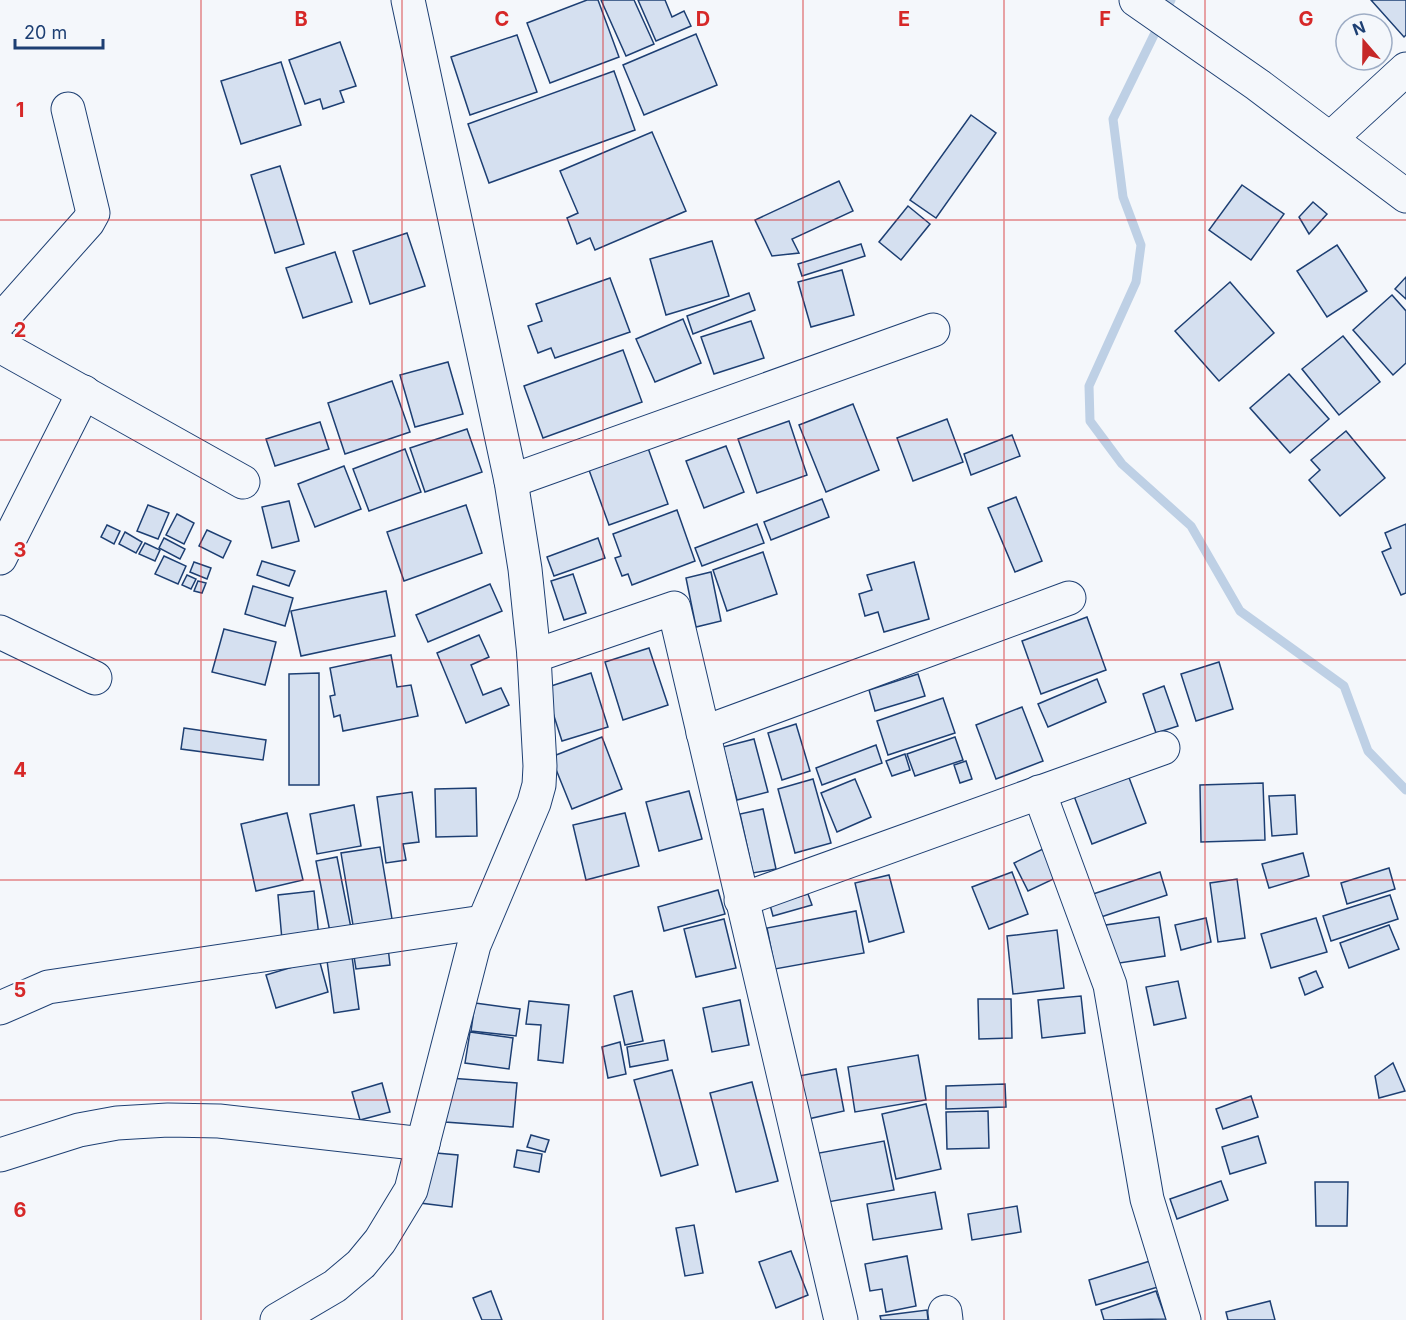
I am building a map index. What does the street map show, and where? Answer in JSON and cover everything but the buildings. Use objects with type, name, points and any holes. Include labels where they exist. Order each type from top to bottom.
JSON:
[{"type":"street","points":[[277,1320],[335,1286],[361,1264],[402,1208],[411,1190],[474,945],[534,803],[539,785],[534,656],[525,569],[512,481],[408,0]]},
{"type":"street","points":[[1136,0],[1194,39],[1406,196]]},
{"type":"street","points":[[1330,139],[1406,69]]},
{"type":"street","points":[[0,321],[88,222],[93,213],[68,109]]},
{"type":"street","points":[[512,481],[933,330]]},
{"type":"street","points":[[0,346],[243,482]]},
{"type":"street","points":[[0,558],[84,392]]},
{"type":"street","points":[[703,733],[1069,598]]},
{"type":"street","points":[[534,656],[674,608],[841,1320]]},
{"type":"street","points":[[0,632],[95,678]]},
{"type":"street","points":[[741,900],[1163,748]]},
{"type":"street","points":[[1039,792],[1110,985],[1146,1199],[1184,1320]]},
{"type":"street","points":[[0,1008],[48,987],[483,922]]},
{"type":"street","points":[[0,1155],[79,1130],[117,1123],[168,1120],[219,1121],[423,1144]]},
{"type":"waterway","points":[[1171,0],[1113,119],[1123,197],[1141,245],[1136,282],[1089,386],[1090,421],[1122,464],[1191,526],[1240,611],[1344,686],[1368,751],[1406,790]]}]
